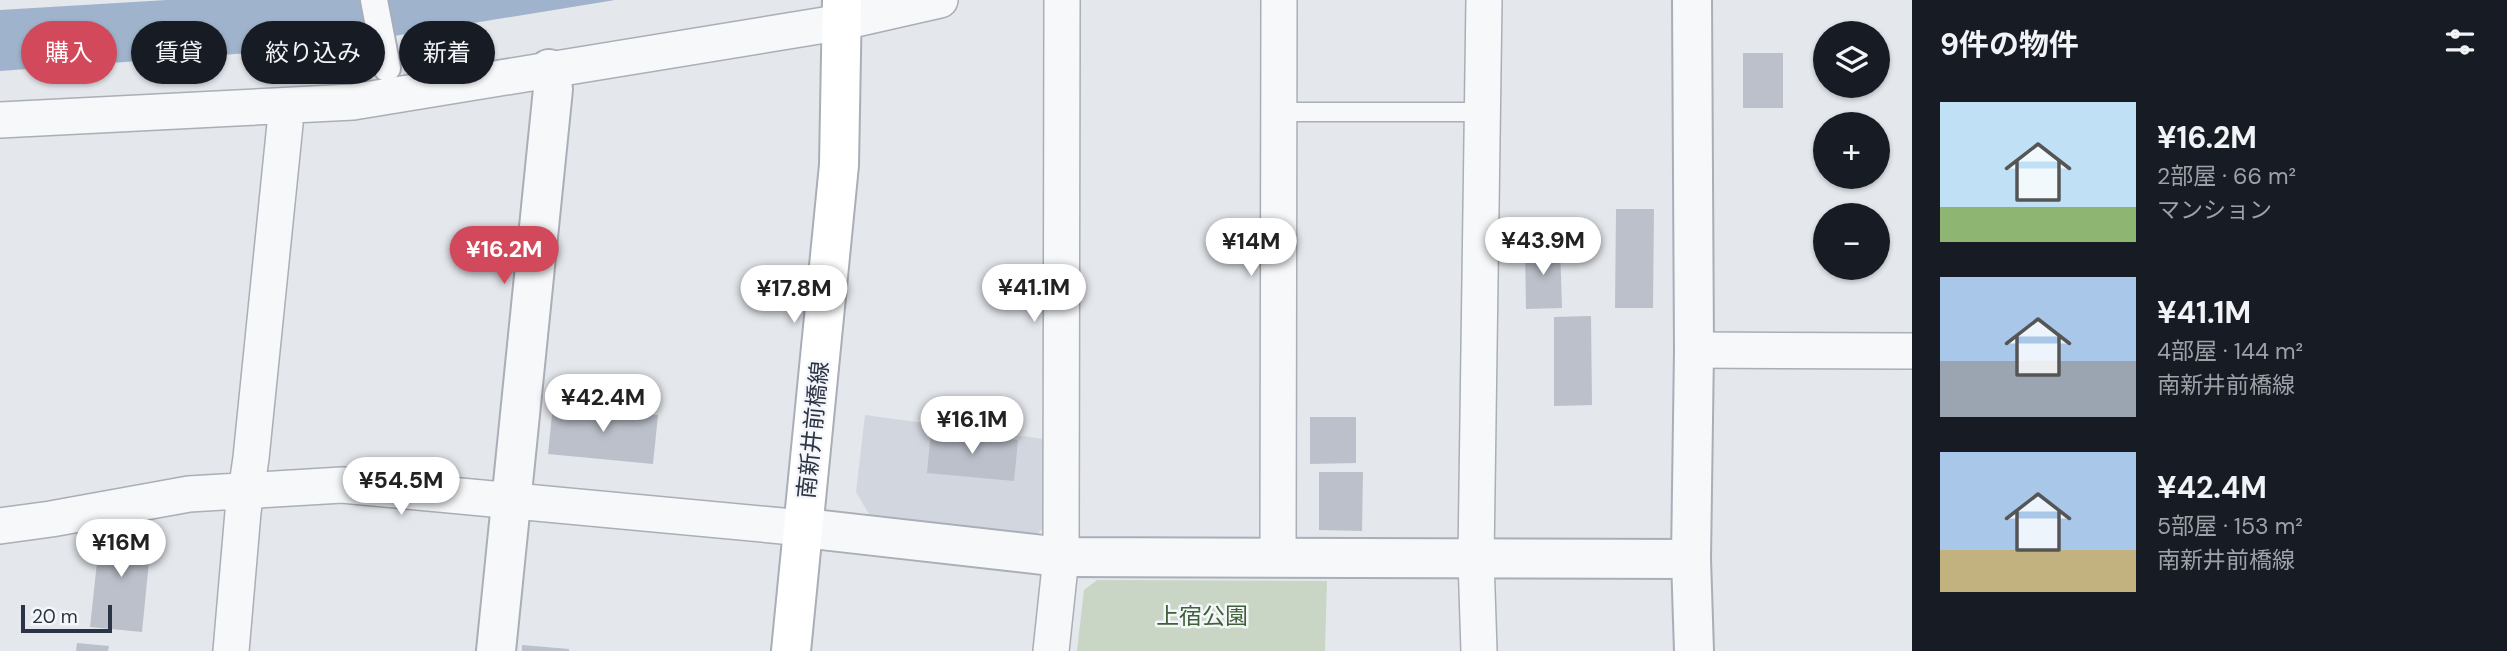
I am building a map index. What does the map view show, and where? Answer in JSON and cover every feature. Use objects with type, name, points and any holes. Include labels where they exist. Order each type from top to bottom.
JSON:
[{"type":"main road","name":"南新井前橋線","points":[[790,651],[839,165],[842,11]]},
{"type":"street","points":[[374,0],[378,21]]},
{"type":"street","points":[[0,120],[365,101],[549,69],[842,11],[940,0]]},
{"type":"street","points":[[1052,651],[1061,557],[1062,0]]},
{"type":"street","points":[[1278,557],[1279,0]]},
{"type":"street","points":[[1479,651],[1476,559],[1484,0]]},
{"type":"street","points":[[1692,0],[1694,350],[1691,559],[1694,651]]},
{"type":"street","points":[[496,651],[553,89],[549,69]]},
{"type":"street","points":[[231,651],[285,124],[284,107]]},
{"type":"street","points":[[1694,350],[1912,351]]},
{"type":"street","points":[[0,526],[189,494],[342,485],[804,528],[1061,557],[1691,559]]},
{"type":"lane","points":[[1279,112],[1484,112]]},
{"type":"shaded area","points":[[865,415],[1051,440],[1046,525],[1035,536],[870,516],[856,492]]},
{"type":"green space","name":"上宿公園","points":[[1097,580],[1327,581],[1325,651],[1077,651],[1084,590]]},
{"type":"water","points":[[167,0],[615,0],[486,21],[399,21],[399,35],[385,37],[385,21],[241,21],[241,54],[227,55],[227,21],[131,21],[131,62],[117,63],[117,21],[21,21],[21,69],[0,71],[0,10]]},
{"type":"building","points":[[1743,53],[1783,53],[1783,108],[1743,108]]},
{"type":"building","points":[[1616,209],[1654,209],[1653,308],[1615,308]]},
{"type":"building","points":[[1560,245],[1562,308],[1526,309],[1525,246]]},
{"type":"building","points":[[1591,316],[1592,405],[1554,406],[1554,317]]},
{"type":"building","points":[[553,405],[658,415],[653,464],[548,454]]},
{"type":"building","points":[[1310,417],[1356,417],[1356,463],[1310,464]]},
{"type":"building","points":[[931,431],[1018,440],[1014,481],[927,473]]},
{"type":"building","points":[[1319,472],[1363,472],[1362,531],[1319,530]]},
{"type":"building","points":[[101,525],[152,531],[142,632],[90,627]]},
{"type":"building","points":[[77,643],[109,646],[108,651],[76,651]]},
{"type":"building","points":[[522,645],[569,649],[569,651],[522,651]]}]
